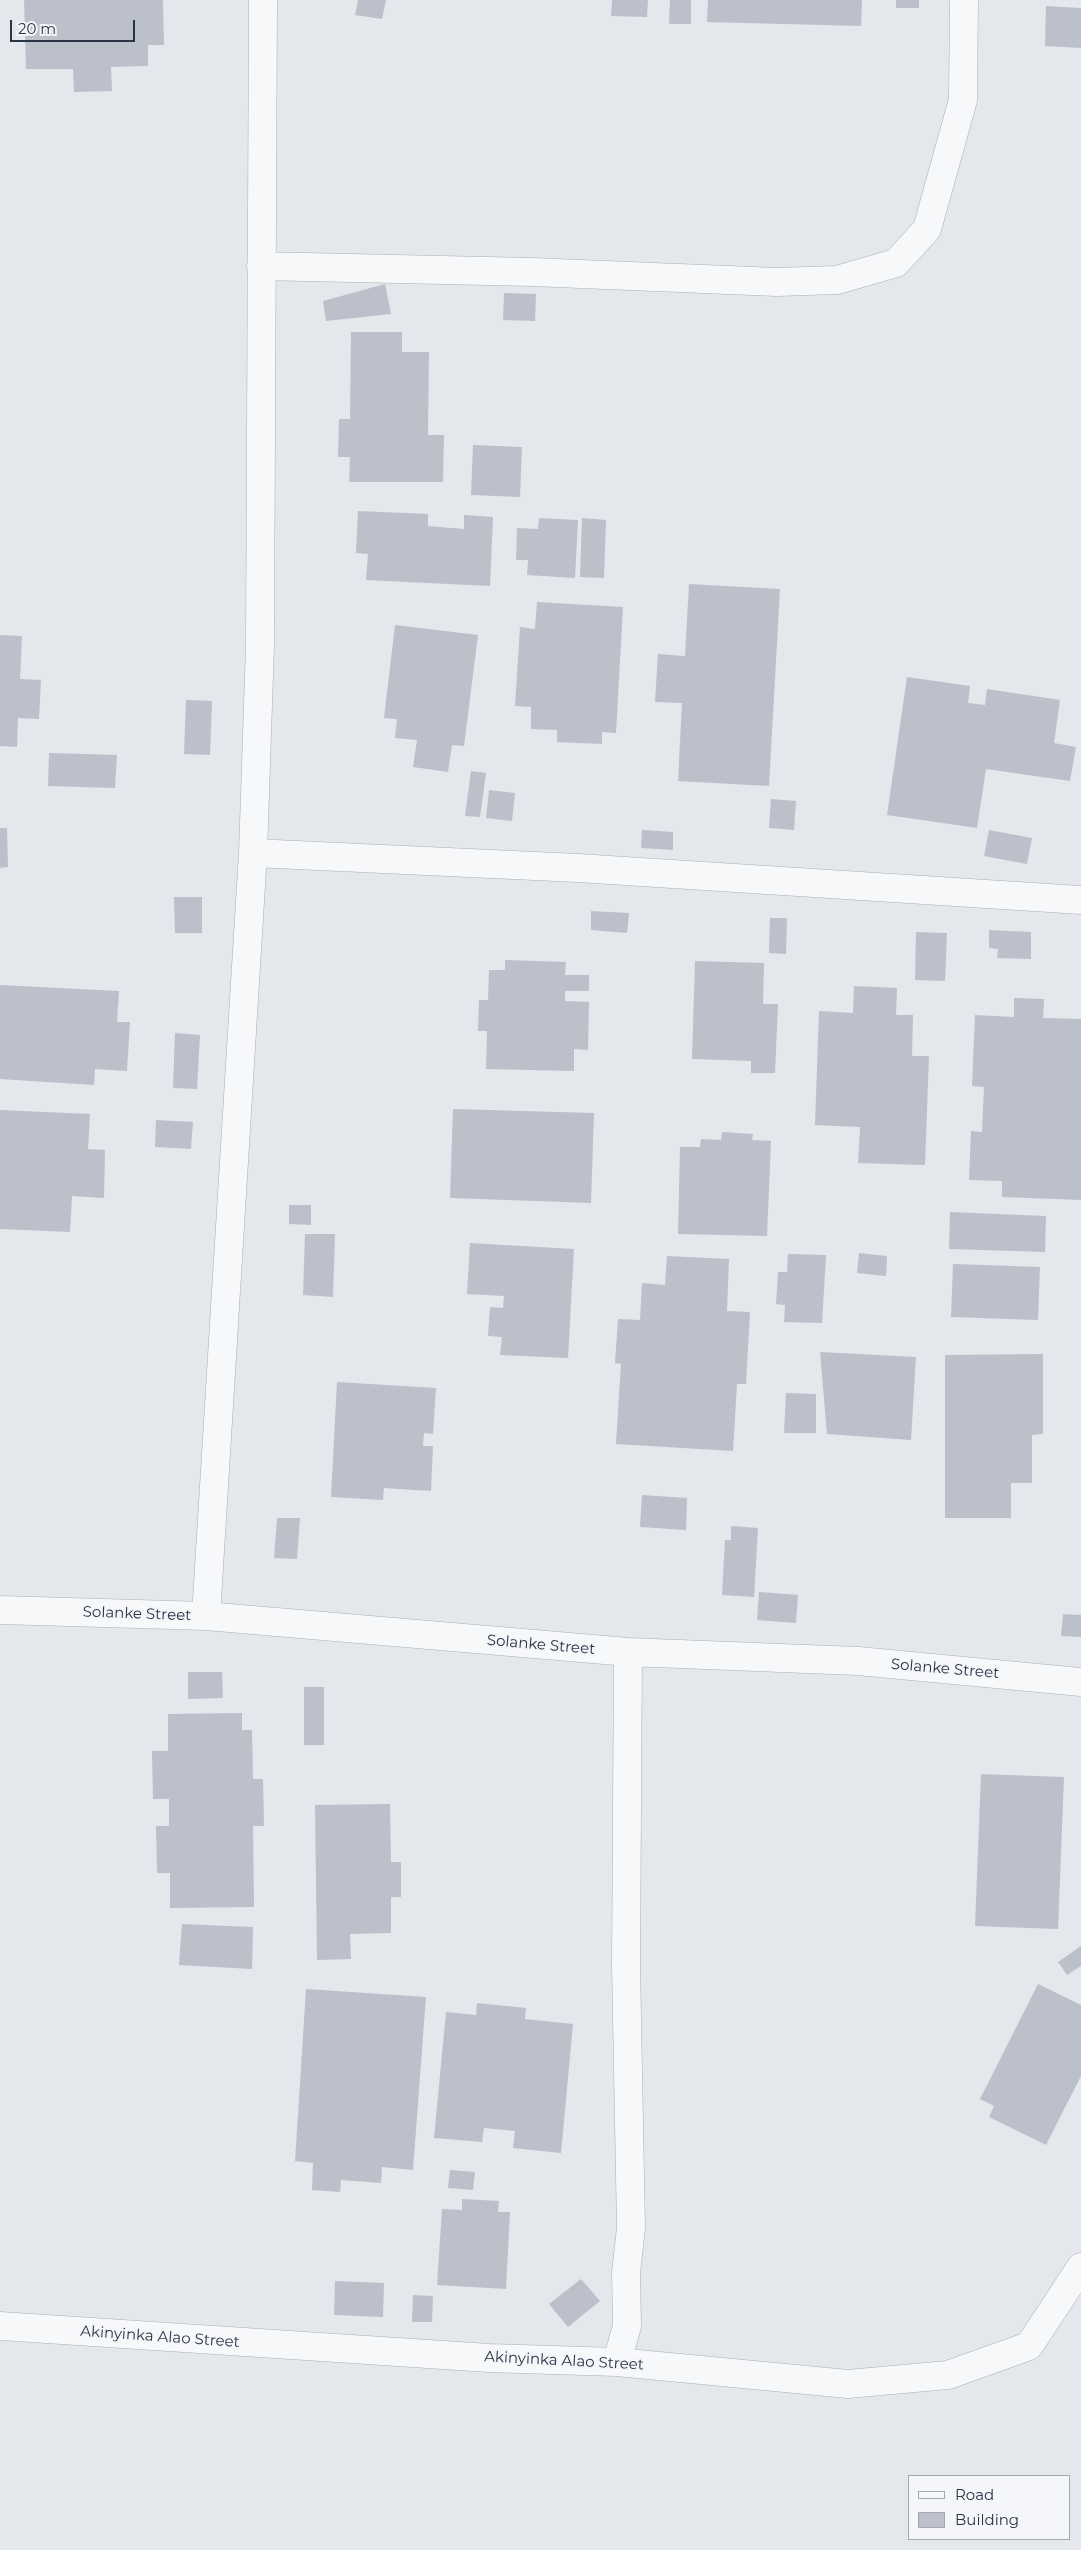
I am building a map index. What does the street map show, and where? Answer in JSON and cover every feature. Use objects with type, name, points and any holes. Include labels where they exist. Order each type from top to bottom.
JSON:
[{"type":"street","points":[[206,1616],[253,853],[260,646],[263,0]]},
{"type":"street","points":[[261,266],[532,272],[777,282],[837,280],[896,263],[927,230],[963,100],[964,0]]},
{"type":"street","points":[[253,853],[578,868],[1081,900]]},
{"type":"street","name":"Solanke Street","points":[[0,1610],[206,1616],[628,1652],[858,1661],[1081,1682]]},
{"type":"street","points":[[617,2362],[627,2326],[626,2273],[631,2228],[626,1964],[628,1652]]},
{"type":"street","name":"Akinyinka Alao Street","points":[[0,2326],[488,2358],[617,2362],[848,2384],[948,2375],[1029,2346],[1081,2267]]},
{"type":"building","points":[[24,0],[163,0],[164,45],[148,45],[148,66],[111,67],[112,91],[74,92],[73,69],[26,69]]},
{"type":"building","points":[[358,0],[386,0],[382,19],[355,15]]},
{"type":"building","points":[[612,0],[648,0],[647,17],[611,16]]},
{"type":"building","points":[[670,0],[691,0],[691,24],[669,24]]},
{"type":"building","points":[[708,0],[862,0],[861,26],[707,22]]},
{"type":"building","points":[[896,0],[919,0],[919,8],[896,8]]},
{"type":"building","points":[[1046,6],[1081,8],[1081,48],[1045,46]]},
{"type":"building","points":[[385,284],[391,314],[326,321],[323,301]]},
{"type":"building","points":[[504,293],[536,294],[535,321],[503,320]]},
{"type":"building","points":[[351,332],[402,332],[402,352],[429,352],[428,435],[444,435],[443,482],[349,482],[350,457],[338,457],[339,419],[350,419]]},
{"type":"building","points":[[473,445],[522,447],[520,497],[471,495]]},
{"type":"building","points":[[358,511],[428,514],[428,526],[464,529],[464,515],[493,517],[490,586],[366,580],[368,554],[356,553]]},
{"type":"building","points":[[539,518],[578,520],[575,578],[527,575],[528,560],[516,560],[517,528],[538,529]]},
{"type":"building","points":[[582,518],[606,520],[604,578],[580,577]]},
{"type":"building","points":[[689,584],[780,589],[769,786],[678,781],[682,703],[655,702],[658,654],[685,656]]},
{"type":"building","points":[[537,602],[623,607],[616,733],[602,732],[602,744],[557,742],[557,730],[531,729],[531,707],[515,706],[520,627],[535,629]]},
{"type":"building","points":[[395,625],[478,635],[464,746],[452,745],[448,772],[413,767],[417,740],[395,738],[397,719],[384,718]]},
{"type":"building","points":[[0,635],[22,636],[20,679],[41,680],[39,719],[18,718],[17,747],[0,746]]},
{"type":"building","points":[[907,677],[970,686],[968,703],[985,705],[987,689],[1060,700],[1054,743],[1076,747],[1070,781],[986,769],[977,828],[887,815]]},
{"type":"building","points":[[186,700],[212,701],[210,755],[184,754]]},
{"type":"building","points":[[49,753],[117,755],[115,788],[48,786]]},
{"type":"building","points":[[471,771],[486,773],[480,817],[465,816]]},
{"type":"building","points":[[489,790],[515,793],[512,821],[486,818]]},
{"type":"building","points":[[771,799],[796,801],[794,830],[769,828]]},
{"type":"building","points":[[0,828],[7,828],[8,867],[0,868]]},
{"type":"building","points":[[642,830],[673,832],[673,850],[641,848]]},
{"type":"building","points":[[989,830],[1032,838],[1027,864],[984,856]]},
{"type":"building","points":[[174,897],[202,897],[202,933],[175,933]]},
{"type":"building","points":[[591,911],[629,913],[627,933],[591,930]]},
{"type":"building","points":[[770,918],[787,918],[786,954],[769,953]]},
{"type":"building","points":[[989,930],[1031,932],[1031,959],[997,958],[998,949],[989,948]]},
{"type":"building","points":[[916,932],[947,933],[945,981],[915,980]]},
{"type":"building","points":[[505,960],[566,962],[565,975],[589,975],[589,991],[565,991],[565,1001],[589,1002],[588,1050],[574,1049],[574,1071],[486,1069],[487,1031],[478,1031],[479,1000],[488,1000],[489,970],[505,970]]},
{"type":"building","points":[[695,961],[764,963],[763,1004],[778,1004],[775,1073],[751,1073],[751,1061],[692,1059]]},
{"type":"building","points":[[0,985],[119,991],[117,1022],[130,1022],[127,1071],[95,1069],[94,1085],[0,1079]]},
{"type":"building","points":[[854,986],[897,988],[896,1015],[913,1015],[912,1056],[929,1056],[925,1165],[858,1163],[860,1127],[815,1125],[819,1011],[853,1013]]},
{"type":"building","points":[[1014,998],[1044,999],[1043,1018],[1081,1019],[1081,1200],[1002,1197],[1002,1181],[969,1180],[971,1131],[982,1132],[984,1087],[972,1086],[975,1015],[1014,1017]]},
{"type":"building","points":[[175,1033],[200,1035],[197,1089],[173,1088]]},
{"type":"building","points":[[453,1109],[594,1113],[591,1203],[450,1198]]},
{"type":"building","points":[[0,1110],[90,1114],[88,1149],[105,1150],[104,1198],[72,1196],[70,1232],[0,1229]]},
{"type":"building","points":[[156,1120],[193,1122],[191,1149],[155,1147]]},
{"type":"building","points":[[722,1132],[753,1134],[752,1140],[771,1141],[767,1236],[678,1234],[680,1147],[700,1147],[701,1139],[721,1140]]},
{"type":"building","points":[[289,1205],[311,1205],[311,1225],[289,1224]]},
{"type":"building","points":[[950,1212],[1046,1216],[1045,1252],[949,1249]]},
{"type":"building","points":[[305,1234],[335,1234],[333,1297],[303,1295]]},
{"type":"building","points":[[470,1243],[574,1249],[568,1358],[500,1355],[502,1337],[488,1336],[490,1307],[503,1308],[504,1296],[467,1294]]},
{"type":"building","points":[[859,1253],[887,1256],[886,1276],[857,1273]]},
{"type":"building","points":[[788,1254],[826,1255],[822,1323],[784,1322],[785,1305],[776,1304],[778,1272],[787,1272]]},
{"type":"building","points":[[667,1256],[729,1259],[727,1311],[750,1312],[746,1384],[737,1384],[733,1451],[616,1444],[621,1364],[615,1363],[618,1319],[640,1320],[642,1283],[665,1285]]},
{"type":"building","points":[[953,1264],[1040,1267],[1038,1320],[951,1317]]},
{"type":"building","points":[[820,1352],[916,1357],[911,1440],[827,1434]]},
{"type":"building","points":[[1043,1354],[1043,1434],[1032,1435],[1032,1483],[1011,1483],[1011,1518],[945,1518],[945,1355]]},
{"type":"building","points":[[337,1382],[436,1388],[433,1434],[424,1433],[423,1446],[433,1446],[431,1491],[384,1488],[383,1500],[331,1497]]},
{"type":"building","points":[[786,1393],[816,1394],[816,1433],[784,1433]]},
{"type":"building","points":[[642,1495],[687,1498],[686,1530],[640,1527]]},
{"type":"building","points":[[277,1518],[300,1518],[297,1559],[274,1558]]},
{"type":"building","points":[[731,1526],[758,1528],[754,1597],[722,1595],[725,1540],[731,1540]]},
{"type":"building","points":[[759,1592],[798,1595],[796,1623],[757,1620]]},
{"type":"building","points":[[1063,1614],[1081,1615],[1081,1637],[1061,1636]]},
{"type":"building","points":[[188,1672],[222,1672],[223,1698],[188,1699]]},
{"type":"building","points":[[304,1687],[324,1687],[324,1745],[304,1745]]},
{"type":"building","points":[[242,1713],[242,1730],[252,1730],[253,1779],[263,1779],[264,1826],[253,1826],[254,1907],[170,1908],[170,1873],[157,1873],[156,1826],[169,1826],[169,1799],[153,1799],[152,1751],[168,1751],[168,1714]]},
{"type":"building","points":[[981,1774],[1064,1777],[1058,1929],[975,1926]]},
{"type":"building","points":[[390,1804],[391,1862],[401,1862],[401,1897],[391,1897],[391,1933],[350,1934],[351,1959],[317,1960],[315,1805]]},
{"type":"building","points":[[182,1924],[253,1927],[252,1969],[179,1965]]},
{"type":"building","points":[[1081,1946],[1081,1966],[1067,1975],[1058,1962]]},
{"type":"building","points":[[1038,1984],[1081,2005],[1081,2076],[1046,2145],[989,2117],[994,2106],[980,2099]]},
{"type":"building","points":[[306,1989],[426,1997],[413,2170],[382,2167],[381,2183],[341,2180],[340,2192],[312,2190],[313,2163],[295,2161]]},
{"type":"building","points":[[477,2003],[526,2008],[525,2019],[573,2024],[561,2153],[513,2148],[515,2131],[484,2128],[482,2142],[434,2138],[446,2012],[476,2015]]},
{"type":"building","points":[[450,2170],[475,2172],[473,2190],[448,2188]]},
{"type":"building","points":[[462,2199],[499,2201],[498,2212],[510,2212],[506,2289],[437,2285],[442,2209],[462,2210]]},
{"type":"building","points":[[581,2279],[600,2301],[568,2327],[549,2304]]},
{"type":"building","points":[[335,2281],[384,2283],[383,2317],[334,2315]]},
{"type":"building","points":[[413,2295],[433,2296],[432,2322],[412,2322]]}]
